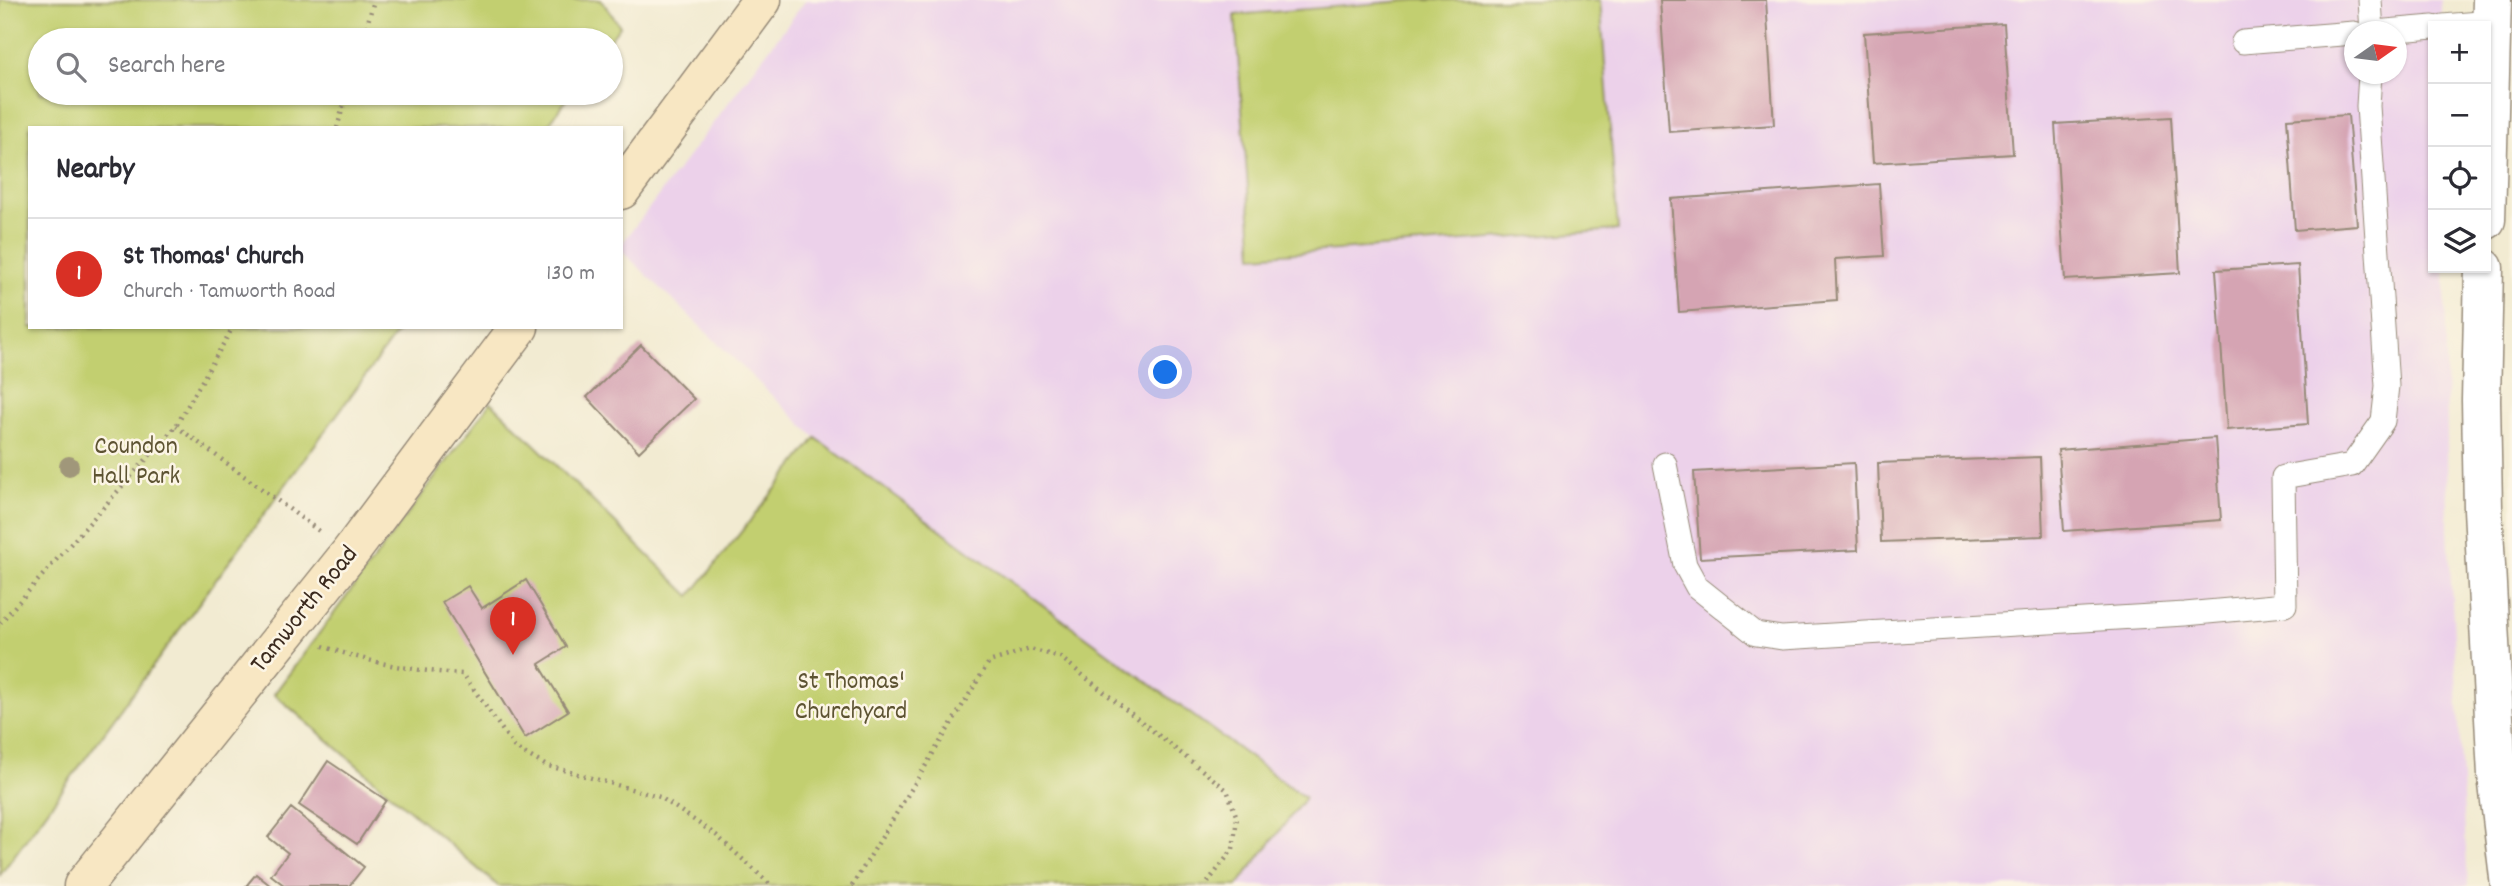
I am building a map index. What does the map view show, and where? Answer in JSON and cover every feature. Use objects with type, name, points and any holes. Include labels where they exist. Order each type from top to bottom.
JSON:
[{"type":"main road","points":[[623,187],[762,0]]},
{"type":"main road","name":"Tamworth Road","points":[[83,886],[351,553],[518,329]]},
{"type":"street","points":[[2486,210],[2492,11]]},
{"type":"street","points":[[2484,273],[2481,401],[2483,509],[2497,775],[2510,886]]},
{"type":"lane","points":[[2370,0],[2373,21]]},
{"type":"lane","points":[[2459,21],[2492,11]]},
{"type":"lane","points":[[2407,29],[2428,27]]},
{"type":"lane","points":[[2244,42],[2344,34]]},
{"type":"lane","points":[[1665,464],[1685,565],[1697,587],[1756,634],[1782,638],[2185,614],[2286,605],[2283,477],[2352,465],[2383,421],[2387,386],[2368,106],[2369,84]]},
{"type":"path","points":[[366,28],[374,0]]},
{"type":"path","points":[[338,126],[344,105]]},
{"type":"path","points":[[0,623],[176,426],[232,329]]},
{"type":"path","points":[[176,426],[351,553]]},
{"type":"path","points":[[328,635],[321,646],[364,661],[427,672],[463,674],[515,748],[545,765],[660,797],[716,835],[772,886]]},
{"type":"path","points":[[852,886],[989,662],[1030,649],[1060,657],[1227,790],[1237,818],[1233,849],[1205,886]]},
{"type":"shaded area","points":[[806,0],[2441,0],[2441,21],[2428,21],[2428,273],[2445,273],[2448,530],[2468,886],[1237,886],[1305,798],[816,438],[623,252],[623,242]]},
{"type":"green space","name":"Coundon Hall Park","points":[[0,0],[601,0],[620,26],[618,28],[28,28],[28,105],[562,105],[547,126],[28,126],[28,329],[400,329],[0,875]]},
{"type":"green space","points":[[1416,0],[1600,0],[1618,230],[1253,256],[1235,15]]},
{"type":"green space","name":"St Thomas' Churchyard","points":[[491,402],[690,596],[816,438],[1305,798],[1237,886],[498,886],[274,694]]},
{"type":"building","points":[[1660,0],[1766,0],[1774,125],[1669,132]]},
{"type":"building","points":[[2004,24],[2013,154],[1873,163],[1864,33]]},
{"type":"building","points":[[2348,115],[2357,225],[2295,230],[2287,119]]},
{"type":"building","points":[[2171,117],[2180,273],[2065,280],[2055,124]]},
{"type":"building","points":[[1879,184],[1884,256],[1835,259],[1837,300],[1679,312],[1671,199]]},
{"type":"building","points":[[2298,265],[2308,424],[2227,430],[2216,270]]},
{"type":"building","points":[[641,345],[694,399],[639,452],[587,397]]},
{"type":"building","points":[[2215,438],[2221,520],[2064,531],[2058,450]]},
{"type":"building","points":[[2040,457],[2043,536],[1881,542],[1878,463]]},
{"type":"building","points":[[1854,463],[1858,550],[1700,558],[1694,472]]},
{"type":"building","points":[[526,580],[566,647],[539,664],[568,711],[525,738],[442,602],[468,586],[482,608]]},
{"type":"building","points":[[328,761],[386,800],[357,844],[299,805]]},
{"type":"building","points":[[291,808],[364,867],[349,886],[285,886],[271,875],[288,853],[268,837]]},
{"type":"building","points":[[256,874],[271,886],[246,886]]},
{"type":"place","name":"St Thomas' Church","points":[[513,655]]}]
